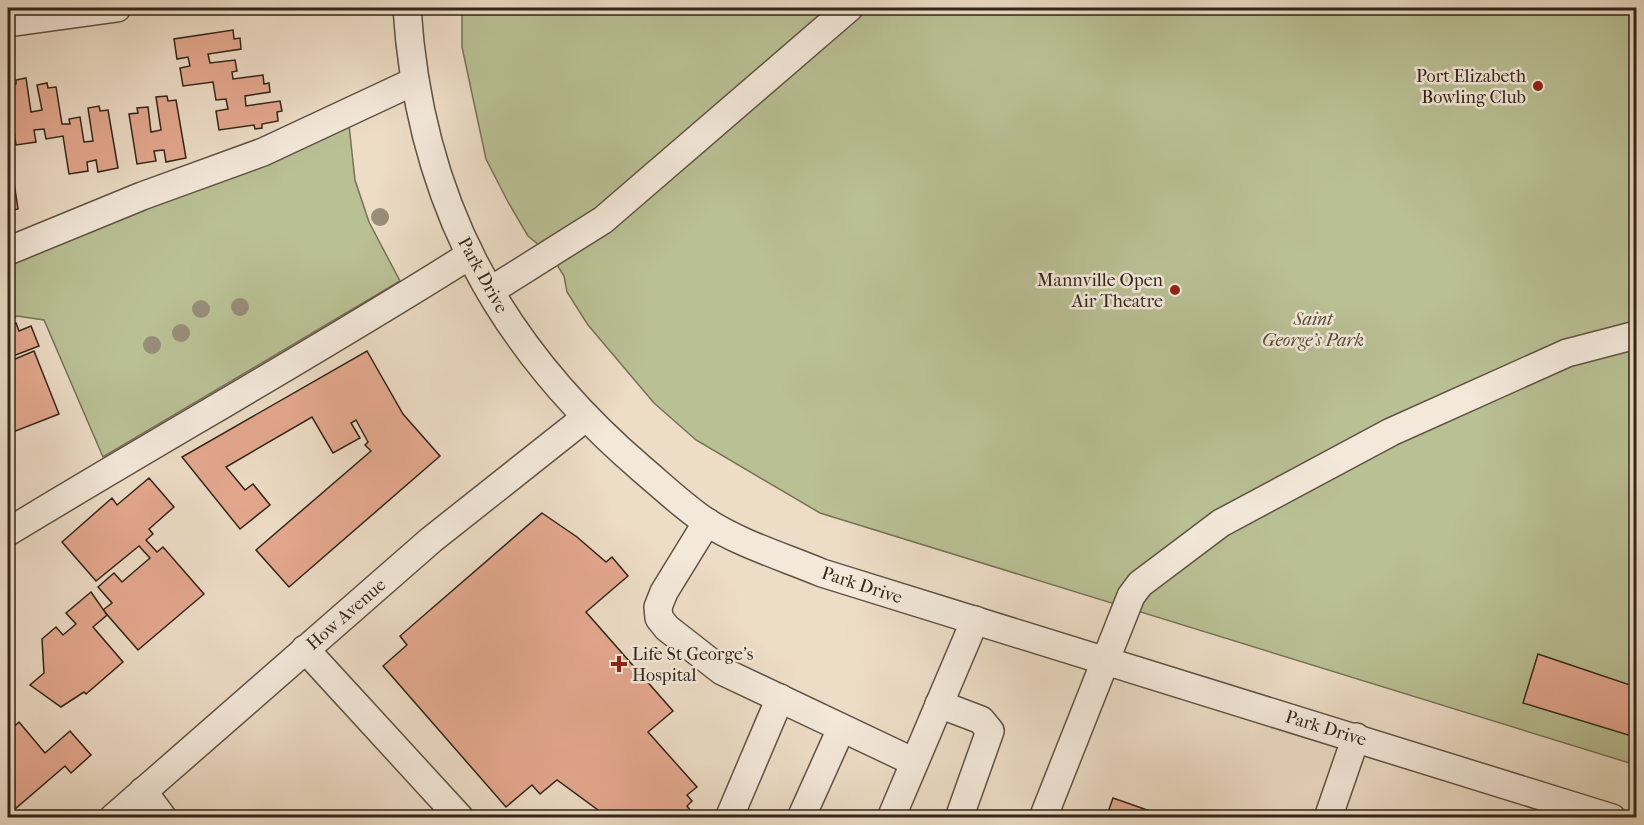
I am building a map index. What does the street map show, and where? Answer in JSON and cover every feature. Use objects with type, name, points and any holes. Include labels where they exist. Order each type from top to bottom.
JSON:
[{"type":"street","points":[[8,23],[117,8]]},
{"type":"street","name":"Park Drive","points":[[407,8],[415,81],[424,132],[451,217],[490,291],[538,363],[585,418],[609,441],[707,522],[822,573],[1612,818]]},
{"type":"street","points":[[490,291],[603,220],[849,8]]},
{"type":"street","points":[[8,251],[142,196],[263,152],[415,81]]},
{"type":"street","points":[[8,532],[194,419],[377,314],[470,255]]},
{"type":"street","points":[[1043,818],[1107,661],[1133,590],[1221,523],[1391,432],[1567,353],[1636,335]]},
{"type":"street","name":"How Avenue","points":[[113,818],[431,540],[585,418]]},
{"type":"street","points":[[707,522],[664,592],[658,607],[659,618],[668,628],[722,671],[914,762]]},
{"type":"street","points":[[891,818],[975,620]]},
{"type":"street","points":[[305,649],[460,818]]},
{"type":"street","points":[[729,818],[780,698]]},
{"type":"street","points":[[939,704],[981,720],[990,731],[959,818]]},
{"type":"street","points":[[801,818],[841,729]]},
{"type":"street","points":[[1328,818],[1356,737]]},
{"type":"street","points":[[143,791],[163,818]]},
{"type":"green space","name":"Saint George's Park","points":[[462,8],[1636,8],[1636,765],[820,513],[696,440],[654,403],[588,325],[567,292],[564,276],[551,255],[528,236],[508,202],[486,159],[462,47]]},
{"type":"green space","points":[[349,125],[355,180],[369,222],[400,281],[103,457],[44,320],[17,316],[8,320],[8,263]]},
{"type":"building","points":[[233,30],[234,39],[240,38],[241,49],[208,54],[210,63],[235,60],[237,71],[232,72],[233,79],[263,75],[264,84],[269,83],[270,92],[245,96],[246,106],[280,101],[282,111],[277,112],[278,121],[262,124],[262,128],[255,129],[254,125],[219,130],[216,111],[228,109],[226,99],[216,100],[213,82],[183,86],[180,68],[190,66],[188,57],[177,59],[174,39]]},
{"type":"building","points":[[26,78],[31,112],[42,110],[37,85],[47,83],[48,88],[56,87],[62,124],[70,124],[69,119],[80,117],[84,142],[93,141],[88,108],[99,106],[100,111],[108,110],[118,168],[98,172],[96,160],[87,162],[88,171],[69,174],[63,136],[46,139],[44,129],[34,130],[36,142],[16,145],[8,86],[16,84],[16,80]]},
{"type":"building","points":[[167,96],[168,101],[176,100],[186,158],[166,162],[164,150],[154,151],[156,161],[137,164],[129,114],[138,113],[137,108],[148,107],[151,132],[161,130],[156,97]]},
{"type":"building","points":[[8,150],[18,209],[8,211]]},
{"type":"building","points":[[16,323],[19,331],[31,326],[39,346],[8,358],[8,326]]},
{"type":"building","points":[[34,351],[59,414],[8,434],[8,362]]},
{"type":"building","points":[[367,351],[403,414],[440,456],[289,587],[256,550],[371,451],[365,445],[368,442],[356,420],[351,423],[360,438],[333,453],[312,417],[226,467],[245,490],[253,484],[270,505],[240,529],[182,457]]},
{"type":"building","points":[[149,478],[174,507],[149,529],[153,534],[146,540],[157,552],[163,547],[204,594],[138,650],[103,610],[112,603],[98,587],[114,573],[122,582],[150,558],[139,546],[96,581],[62,542],[112,498],[117,505]]},
{"type":"building","points":[[542,513],[577,537],[606,562],[612,557],[628,576],[586,612],[673,711],[648,732],[697,787],[687,795],[692,801],[687,806],[696,818],[609,818],[557,780],[540,794],[532,785],[506,807],[383,666],[407,645],[400,636]]},
{"type":"building","points":[[91,592],[107,615],[93,627],[123,662],[86,694],[84,692],[61,707],[30,685],[44,673],[42,639],[56,627],[63,635],[76,624],[66,613]]},
{"type":"building","points":[[1538,654],[1636,687],[1635,737],[1523,703]]},
{"type":"building","points":[[19,722],[45,753],[70,731],[91,755],[71,773],[65,766],[8,815],[8,732]]},
{"type":"building","points":[[1113,798],[1170,818],[1106,818]]},
{"type":"place","name":"Port Elizabeth Bowling Club","points":[[1538,86]]},
{"type":"place","name":"Mannville Open Air Theatre","points":[[1175,290]]},
{"type":"place","name":"Life St George's Hospital","points":[[619,664]]}]
